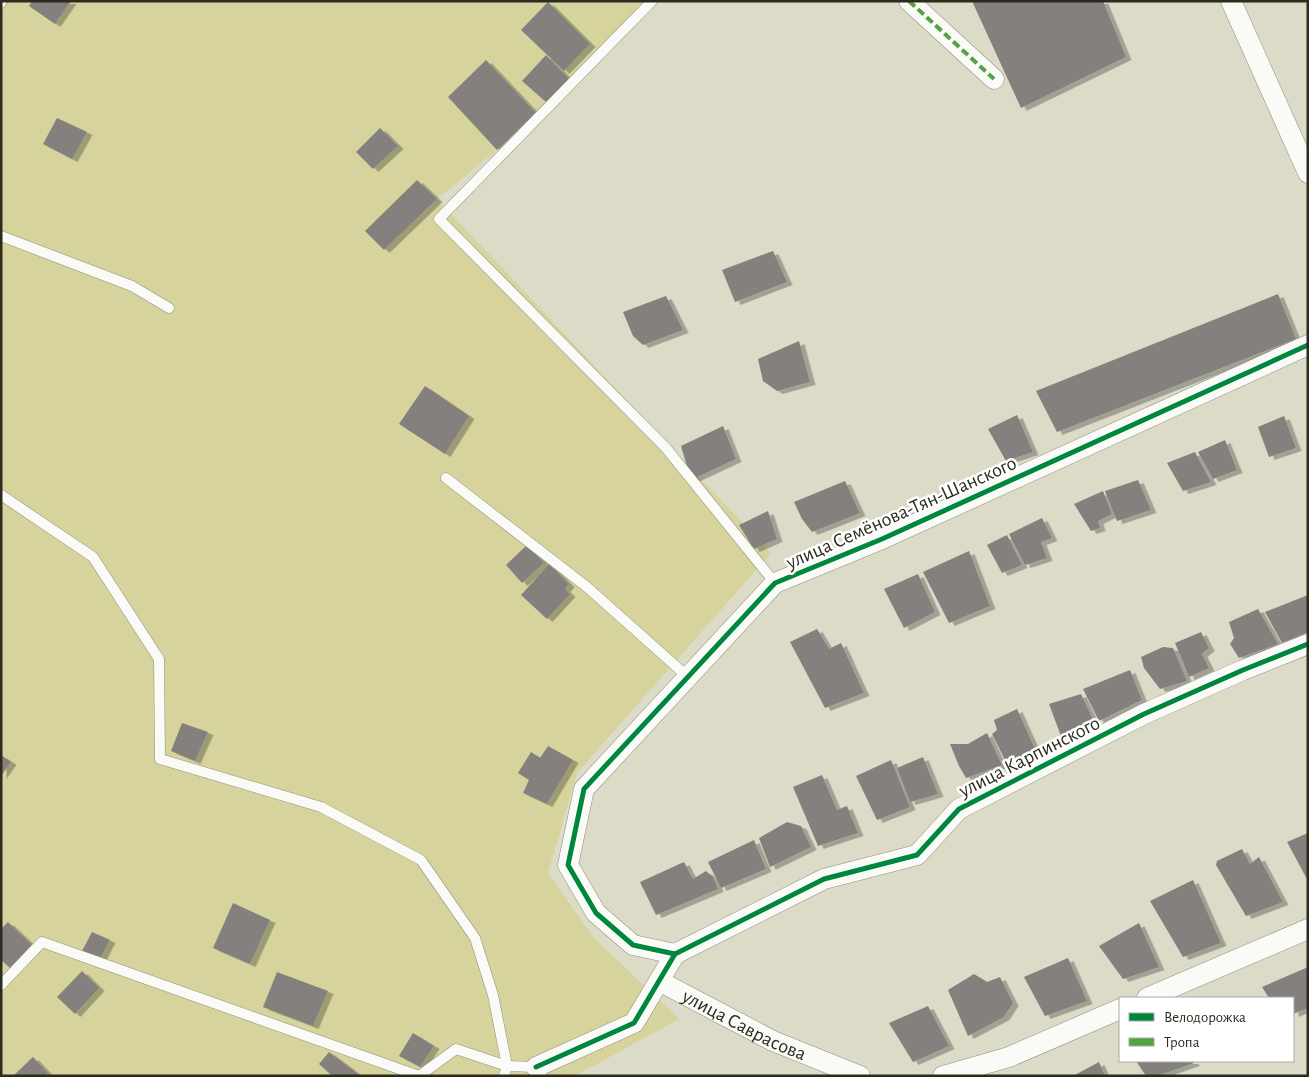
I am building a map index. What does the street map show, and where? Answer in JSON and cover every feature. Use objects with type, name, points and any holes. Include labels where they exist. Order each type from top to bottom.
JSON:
[{"type":"street","points":[[909,1],[994,79]]},
{"type":"street","points":[[1231,1],[1308,173]]},
{"type":"street","name":"улица Семёнова-Тян-Шанского","points":[[675,954],[633,945],[596,913],[568,866],[584,789],[774,583],[882,539],[1308,345]]},
{"type":"street","name":"улица Карпинского","points":[[675,954],[824,879],[917,855],[959,809],[1144,714],[1243,670],[1308,644]]},
{"type":"street","points":[[1148,997],[1308,929]]},
{"type":"street","points":[[539,1071],[634,1023],[675,954]]},
{"type":"street","name":"улица Саврасова","points":[[660,981],[773,1041],[860,1076]]},
{"type":"street","points":[[943,1076],[1009,1057],[1119,1010]]},
{"type":"lane","points":[[652,1],[439,219],[666,448],[774,583]]},
{"type":"lane","points":[[1,236],[132,286],[169,308]]},
{"type":"lane","points":[[446,478],[587,586],[688,677]]},
{"type":"lane","points":[[1,495],[92,558],[158,659],[160,759],[321,807],[421,860],[475,938],[493,995],[505,1071]]},
{"type":"lane","points":[[1,985],[42,942],[419,1076],[456,1049],[505,1071],[539,1071]]},
{"type":"shaded area","points":[[1,1],[648,1],[497,150],[437,199],[771,553],[577,773],[548,873],[594,938],[679,1019],[575,1076],[1,1076]]},
{"type":"building","points":[[32,1],[71,1],[55,24],[29,6]]},
{"type":"building","points":[[972,1],[1103,1],[1126,57],[1021,108]]},
{"type":"building","points":[[548,2],[590,44],[564,71],[521,30]]},
{"type":"building","points":[[546,55],[569,79],[546,102],[522,81]]},
{"type":"building","points":[[486,60],[536,113],[497,150],[448,97]]},
{"type":"building","points":[[57,118],[87,132],[72,159],[43,144]]},
{"type":"building","points":[[380,128],[398,146],[373,169],[356,152]]},
{"type":"building","points":[[417,180],[437,199],[384,250],[365,231]]},
{"type":"building","points":[[773,251],[787,282],[735,302],[722,270]]},
{"type":"building","points":[[1278,294],[1296,339],[1057,432],[1036,391]]},
{"type":"building","points":[[666,296],[683,330],[643,345],[633,336],[623,312]]},
{"type":"building","points":[[799,341],[810,382],[777,391],[763,381],[758,359]]},
{"type":"building","points":[[425,386],[469,416],[445,454],[399,424]]},
{"type":"building","points":[[1017,415],[1033,452],[1006,461],[988,429]]},
{"type":"building","points":[[1284,416],[1296,448],[1269,457],[1258,427]]},
{"type":"building","points":[[723,426],[736,459],[691,480],[681,446]]},
{"type":"building","points":[[1225,440],[1237,470],[1213,479],[1198,452]]},
{"type":"building","points":[[1195,452],[1211,482],[1183,491],[1167,463]]},
{"type":"building","points":[[1138,480],[1151,510],[1117,521],[1105,491]]},
{"type":"building","points":[[845,481],[860,513],[812,532],[802,519],[794,502]]},
{"type":"building","points":[[1103,491],[1112,514],[1098,521],[1100,528],[1091,531],[1074,504]]},
{"type":"building","points":[[768,511],[777,539],[754,549],[739,525]]},
{"type":"building","points":[[1042,518],[1052,538],[1041,542],[1047,558],[1025,565],[1009,534]]},
{"type":"building","points":[[1007,535],[1022,565],[1002,573],[987,545]]},
{"type":"building","points":[[527,545],[544,563],[522,583],[506,565]]},
{"type":"building","points":[[969,551],[990,606],[949,623],[923,572]]},
{"type":"building","points":[[549,564],[569,584],[565,589],[570,594],[547,619],[521,595]]},
{"type":"building","points":[[918,574],[935,612],[904,628],[884,589]]},
{"type":"building","points":[[1308,595],[1308,632],[1282,643],[1265,612]]},
{"type":"building","points":[[1258,609],[1278,644],[1239,658],[1230,644],[1234,638],[1229,622]]},
{"type":"building","points":[[817,629],[829,649],[841,643],[864,693],[825,708],[790,642]]},
{"type":"building","points":[[1201,632],[1209,648],[1202,654],[1209,668],[1189,677],[1175,643]]},
{"type":"building","points":[[1163,647],[1173,648],[1187,681],[1160,689],[1144,668],[1141,657]]},
{"type":"building","points":[[1130,670],[1142,700],[1099,721],[1083,689]]},
{"type":"building","points":[[1081,694],[1096,726],[1061,736],[1049,704]]},
{"type":"building","points":[[1017,709],[1036,751],[1006,762],[992,734],[997,730],[994,720]]},
{"type":"building","points":[[182,723],[208,732],[195,761],[171,751]]},
{"type":"building","points":[[987,733],[1002,765],[966,778],[950,744],[968,744]]},
{"type":"building","points":[[548,746],[573,760],[547,804],[523,793],[529,780],[518,773],[531,752],[540,758]]},
{"type":"building","points":[[1,755],[11,762],[1,776]]},
{"type":"building","points":[[923,757],[938,794],[910,802],[897,768]]},
{"type":"building","points":[[891,760],[910,807],[877,820],[856,776]]},
{"type":"building","points":[[822,775],[837,810],[847,806],[858,833],[818,846],[793,787]]},
{"type":"building","points":[[787,822],[801,826],[811,847],[770,867],[759,838]]},
{"type":"building","points":[[1308,833],[1308,881],[1287,842]]},
{"type":"building","points":[[754,840],[766,869],[721,888],[708,862]]},
{"type":"building","points":[[1242,849],[1250,864],[1259,857],[1283,902],[1246,916],[1216,865],[1217,861]]},
{"type":"building","points":[[684,862],[693,879],[706,871],[713,877],[718,889],[656,915],[640,882]]},
{"type":"building","points":[[1193,880],[1221,943],[1183,957],[1150,901]]},
{"type":"building","points":[[233,903],[270,920],[250,964],[213,948]]},
{"type":"building","points":[[8,922],[32,945],[10,968],[1,960],[1,929]]},
{"type":"building","points":[[1139,923],[1159,967],[1123,979],[1099,946]]},
{"type":"building","points":[[92,932],[110,940],[100,959],[82,951]]},
{"type":"building","points":[[1068,958],[1087,1001],[1045,1016],[1024,977]]},
{"type":"building","points":[[1308,967],[1308,1008],[1294,1014],[1294,997],[1268,997],[1262,987]]},
{"type":"building","points":[[82,971],[99,988],[75,1014],[57,997]]},
{"type":"building","points":[[277,972],[328,991],[313,1026],[263,1007]]},
{"type":"building","points":[[974,974],[987,982],[1000,977],[1013,1003],[1004,1017],[968,1036],[948,990]]},
{"type":"building","points":[[928,1006],[949,1046],[913,1062],[889,1023]]},
{"type":"building","points":[[413,1033],[434,1046],[420,1067],[399,1056]]},
{"type":"building","points":[[329,1052],[361,1076],[329,1076],[330,1074],[319,1064]]},
{"type":"building","points":[[33,1057],[48,1073],[45,1076],[13,1076]]},
{"type":"building","points":[[1099,1062],[1105,1076],[1073,1076]]},
{"type":"building","points":[[1137,1062],[1194,1063],[1157,1076],[1146,1076]]},
{"type":"marked path","points":[[909,1],[994,79]]},
{"type":"cycle path","points":[[675,954],[633,945],[596,913],[568,865],[584,789],[775,583],[882,539],[1308,345]]},
{"type":"cycle path","points":[[536,1067],[634,1023],[675,954],[824,879],[917,855],[959,809],[1144,714],[1243,670],[1308,644]]}]
